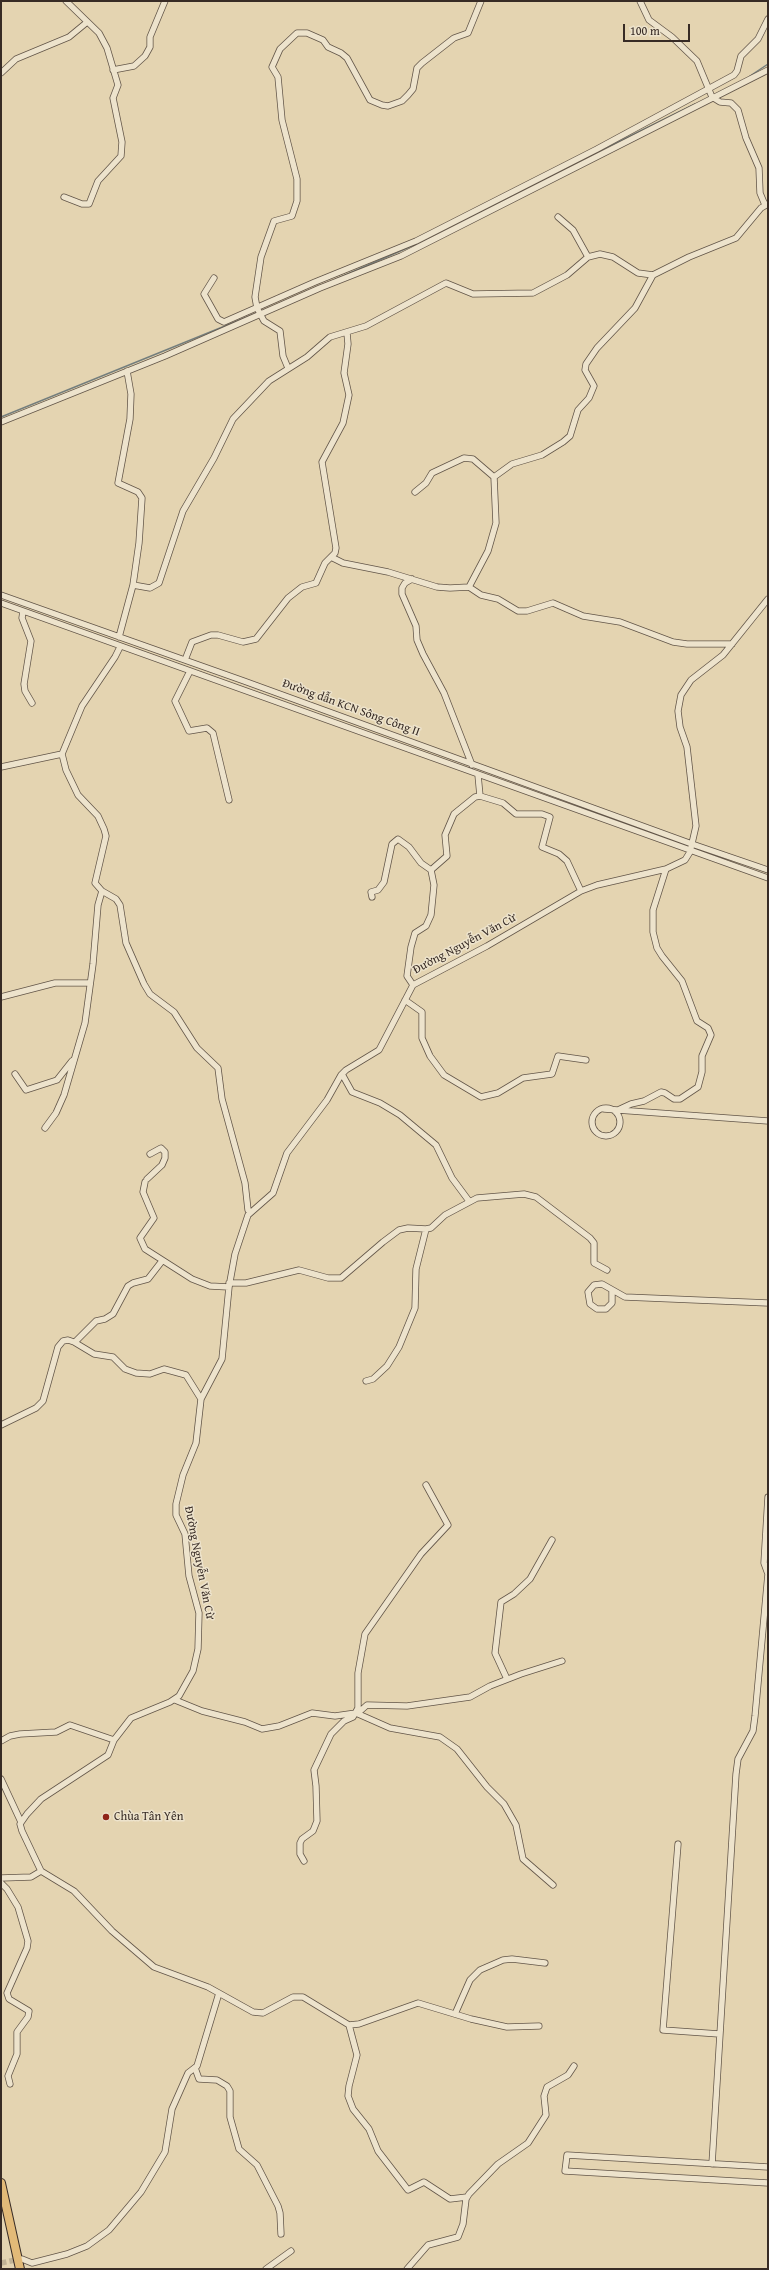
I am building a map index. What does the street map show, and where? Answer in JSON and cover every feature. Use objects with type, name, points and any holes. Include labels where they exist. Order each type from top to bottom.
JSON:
[{"type":"highway","points":[[1,2183],[20,2269]]},
{"type":"street","points":[[64,197],[82,204],[89,204],[98,181],[120,156],[122,142],[113,96],[118,84],[103,40],[66,1]]},
{"type":"street","points":[[113,70],[134,66],[145,56],[150,47],[150,37],[165,1]]},
{"type":"street","points":[[288,368],[283,356],[280,331],[266,324],[259,311],[255,297],[262,254],[274,221],[292,216],[298,201],[297,183],[282,120],[278,77],[273,68],[284,44],[296,34],[307,33],[323,40],[328,47],[344,55],[370,100],[382,105],[395,104],[402,101],[413,88],[417,68],[422,63],[454,38],[466,35],[470,31],[481,1]]},
{"type":"street","points":[[133,585],[150,588],[159,583],[183,512],[214,458],[228,426],[269,381],[307,357],[330,337],[362,328],[395,312],[446,283],[470,294],[533,293],[567,275],[588,257],[607,254],[638,273],[653,275],[689,257],[736,238],[766,205],[760,192],[760,172],[746,138],[738,110],[731,104],[713,98],[707,89],[697,61],[672,37],[649,20],[640,1]]},
{"type":"street","points":[[1,422],[127,371],[259,311],[315,282],[398,249],[597,149],[736,73],[741,56],[758,39],[768,20]]},
{"type":"street","points":[[1,73],[16,59],[69,37],[86,23]]},
{"type":"street","points":[[214,278],[204,294],[220,322],[259,311],[401,256],[768,70]]},
{"type":"street","points":[[469,213],[471,221]]},
{"type":"street","points":[[558,217],[573,230],[588,257]]},
{"type":"street","points":[[494,477],[512,464],[542,455],[570,436],[578,410],[589,398],[594,386],[585,370],[586,364],[597,348],[635,308],[653,275]]},
{"type":"street","points":[[185,660],[192,642],[211,635],[218,635],[243,642],[256,639],[292,595],[302,587],[316,583],[325,563],[331,558],[336,548],[322,462],[343,423],[349,395],[344,373],[348,344],[346,333]]},
{"type":"street","points":[[119,637],[133,585],[139,543],[142,498],[138,492],[118,483],[130,419],[131,394],[127,371]]},
{"type":"street","points":[[415,492],[426,483],[432,473],[464,458],[473,459],[494,477],[496,523],[488,550],[469,587]]},
{"type":"street","points":[[331,558],[437,587],[469,587],[481,595],[498,599],[518,611],[527,611],[553,603],[583,616],[620,622],[673,642],[687,644],[732,644]]},
{"type":"street","points":[[412,579],[405,583],[402,588],[402,594],[416,626],[417,640],[444,693],[472,765]]},
{"type":"street","name":"Đường dẫn KCN Sông Công II","points":[[1,595],[768,870]]},
{"type":"street","points":[[690,852],[695,815],[687,747],[680,727],[678,707],[681,695],[691,680],[713,663],[732,644],[768,599]]},
{"type":"street","name":"Đường dẫn KCN Sông Công II","points":[[1,602],[120,647],[690,852],[768,878]]},
{"type":"street","points":[[23,611],[22,618],[31,641],[24,691],[32,703]]},
{"type":"street","points":[[42,617],[44,611]]},
{"type":"street","points":[[120,647],[115,657],[82,706],[62,754],[66,770],[78,795],[98,816],[104,829],[105,841],[95,879],[102,891],[116,899],[120,905],[126,943],[147,989],[174,1012],[197,1048],[218,1068],[222,1099],[245,1183],[248,1210],[251,1212]]},
{"type":"street","points":[[190,671],[175,701],[189,731],[207,728],[214,735],[229,800]]},
{"type":"street","points":[[418,753],[420,744]]},
{"type":"street","points":[[1,766],[62,754]]},
{"type":"street","points":[[478,775],[480,796]]},
{"type":"street","points":[[431,870],[447,856],[445,835],[454,814],[475,797],[480,796],[503,802],[516,814],[542,814],[550,817],[542,847],[559,854],[567,861],[581,891]]},
{"type":"street","points":[[372,897],[371,892],[378,890],[384,882],[392,844],[398,839],[409,847],[421,863],[431,870],[434,885],[431,915],[426,926],[415,933],[411,947],[407,976],[412,985]]},
{"type":"street","name":"Đường Nguyễn Văn Cừ","points":[[175,1700],[185,1687],[193,1670],[198,1649],[199,1613],[189,1576],[185,1534],[176,1515],[176,1508],[183,1475],[196,1443],[201,1399],[222,1359],[229,1285],[240,1235],[246,1218],[273,1193],[287,1153],[327,1100],[342,1074],[379,1050],[412,985],[487,946],[581,891],[597,885],[666,869],[685,860],[690,852]]},
{"type":"street","points":[[618,1110],[631,1104],[644,1101],[660,1092],[666,1093],[674,1099],[680,1099],[698,1087],[702,1072],[702,1056],[711,1035],[708,1028],[697,1020],[682,981],[657,948],[653,932],[653,910],[666,869]]},
{"type":"street","points":[[45,1128],[62,1101],[85,1023],[98,905],[102,891]]},
{"type":"street","points":[[1,997],[55,983],[90,983]]},
{"type":"street","points":[[405,1000],[422,1012],[422,1038],[430,1056],[444,1075],[481,1097],[498,1093],[523,1078],[552,1074],[558,1056],[586,1060]]},
{"type":"street","points":[[15,1074],[26,1090],[41,1086],[60,1077],[76,1055]]},
{"type":"street","points":[[342,1074],[352,1092],[380,1103],[400,1116],[436,1145],[452,1178],[469,1201]]},
{"type":"street","points":[[604,1109],[613,1111],[619,1122]]},
{"type":"street","points":[[625,1111],[614,1134],[606,1136],[597,1133],[592,1121],[596,1113],[604,1109],[768,1121]]},
{"type":"street","points":[[150,1154],[161,1148],[165,1152],[165,1158],[162,1165],[146,1180],[142,1189],[154,1218],[142,1234],[140,1242],[145,1249],[162,1261],[210,1286],[246,1283],[300,1270],[328,1278],[340,1278],[395,1233],[408,1228],[426,1230]]},
{"type":"street","points":[[366,1381],[373,1379],[387,1366],[399,1347],[414,1308],[416,1269],[426,1230],[445,1215],[469,1201],[485,1197],[524,1194],[536,1197],[590,1238],[594,1243],[594,1263],[607,1270]]},
{"type":"street","points":[[75,1342],[96,1321],[105,1319],[113,1314],[128,1286],[148,1279],[162,1261]]},
{"type":"street","points":[[625,1297],[612,1303],[606,1309],[597,1309],[590,1304],[587,1296],[591,1288],[598,1284],[606,1285],[612,1291],[625,1297],[768,1303]]},
{"type":"street","points":[[612,1291],[612,1303]]},
{"type":"street","points":[[1,1425],[36,1408],[44,1402],[58,1347],[63,1341],[75,1342],[94,1354],[114,1357],[125,1368],[136,1374],[150,1374],[164,1369],[186,1375],[201,1399]]},
{"type":"street","points":[[357,1713],[359,1702],[357,1679],[365,1634],[421,1554],[448,1525],[426,1485]]},
{"type":"street","points":[[712,2164],[736,1774],[738,1759],[753,1732],[755,1716],[768,1574],[764,1563],[768,1497]]},
{"type":"street","points":[[507,1679],[495,1653],[501,1602],[514,1594],[530,1579],[552,1540]]},
{"type":"street","points":[[304,1861],[300,1854],[300,1843],[302,1839],[313,1831],[317,1821],[316,1786],[314,1774],[315,1765],[335,1729],[344,1721],[353,1717],[363,1707],[371,1704],[407,1706],[470,1697],[507,1679],[562,1661]]},
{"type":"street","points":[[21,1822],[41,1799],[107,1756],[114,1740],[131,1718],[175,1700],[202,1711],[265,1730],[312,1713],[335,1716],[357,1713],[390,1728],[432,1735],[453,1744],[514,1818],[525,1862],[552,1885]]},
{"type":"street","points":[[1,1740],[20,1734],[56,1732],[70,1725],[92,1731],[114,1740]]},
{"type":"street","points":[[1,1779],[21,1822],[22,1831],[41,1871],[74,1891],[112,1931],[154,1967],[219,1993],[253,2012],[263,2013],[293,1997],[304,1997],[349,2025],[359,2024],[418,2003],[509,2028],[539,2026]]},
{"type":"street","points":[[678,1844],[663,2030],[719,2034]]},
{"type":"street","points":[[1,1878],[31,1877],[41,1871]]},
{"type":"street","points":[[1,1883],[7,1889],[18,1907],[28,1941],[27,1948],[7,1993],[8,1999],[29,2011],[26,2021],[17,2032],[17,2054],[8,2076],[10,2084]]},
{"type":"street","points":[[455,2014],[468,1985],[475,1974],[480,1970],[496,1963],[512,1959],[545,1964]]},
{"type":"street","points":[[22,2259],[32,2263],[67,2254],[87,2246],[109,2230],[141,2192],[162,2158],[167,2145],[172,2110],[184,2080],[188,2073],[195,2068],[219,1993]]},
{"type":"street","points":[[349,2025],[357,2055],[348,2086],[348,2096],[354,2109],[369,2129],[378,2151],[408,2190],[424,2182],[450,2199],[467,2197]]},
{"type":"street","points":[[407,2269],[428,2245],[458,2237],[462,2230],[467,2197],[498,2164],[528,2143],[546,2115],[544,2096],[547,2087],[568,2075],[574,2066]]},
{"type":"street","points":[[195,2068],[199,2079],[217,2080],[227,2086],[230,2091],[230,2117],[239,2149],[256,2165],[278,2206],[280,2213],[281,2234]]},
{"type":"street","points":[[768,2167],[567,2155],[565,2170],[768,2182]]},
{"type":"street","points":[[266,2269],[291,2251]]},
{"type":"waterway","points":[[750,76],[768,64]]},
{"type":"waterway","points":[[555,173],[695,104]]},
{"type":"waterway","points":[[336,279],[421,242],[452,226]]},
{"type":"waterway","points":[[1,417],[257,313]]},
{"type":"tunnel","points":[[1,2263],[20,2259]]},
{"type":"place","name":"Chùa Tân Yên","points":[[106,1817]]}]
